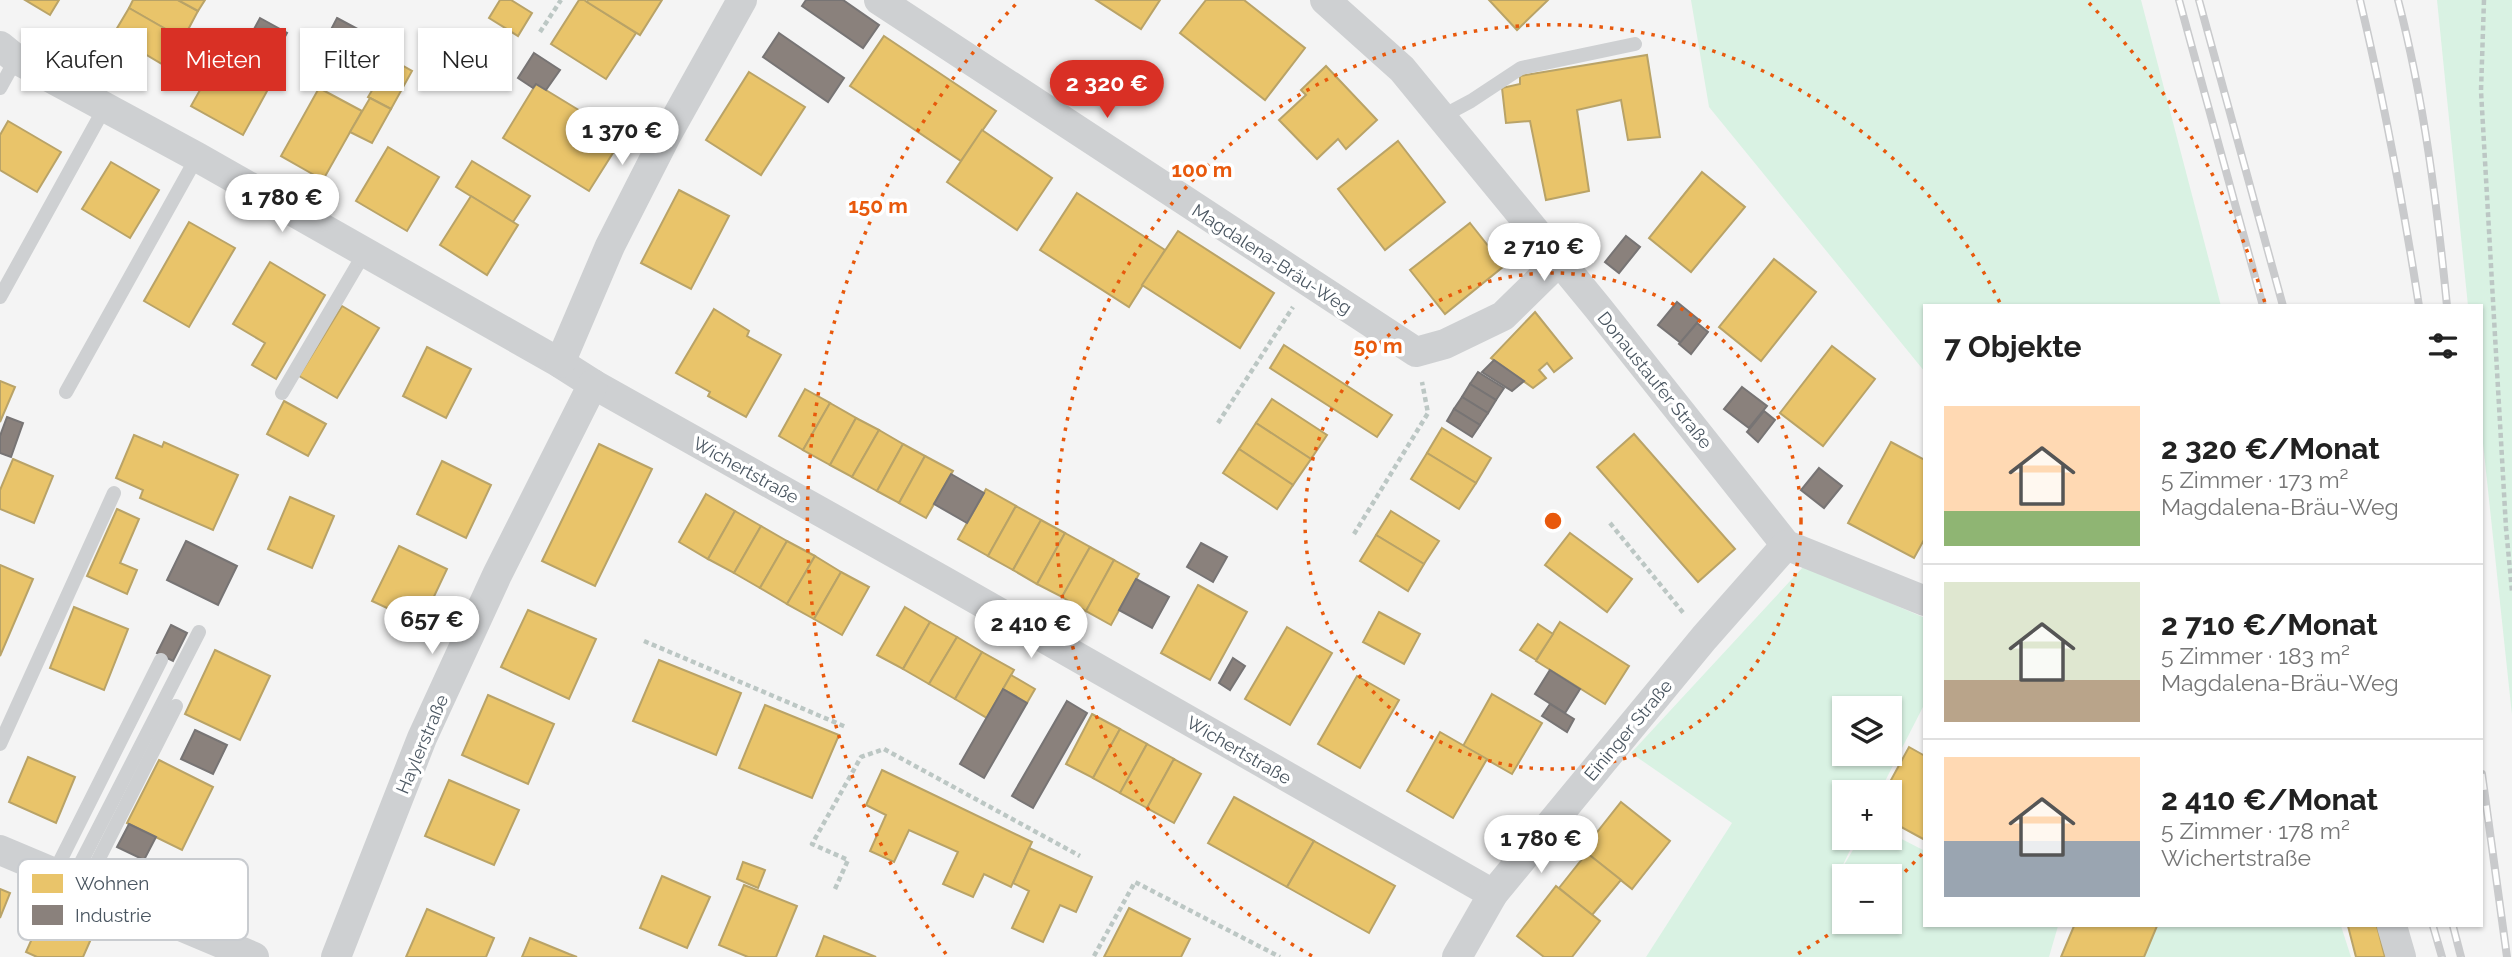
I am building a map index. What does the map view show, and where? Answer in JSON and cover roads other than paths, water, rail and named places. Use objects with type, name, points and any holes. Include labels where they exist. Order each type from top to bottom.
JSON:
[{"type":"street","points":[[561,363],[610,246],[666,136],[742,0]]},
{"type":"street","name":"Magdalena-Bräu-Weg","points":[[879,0],[1416,352],[1445,344],[1503,316],[1559,261]]},
{"type":"street","name":"Donaustaufer Straße","points":[[1325,0],[1402,69],[1786,545]]},
{"type":"street","name":"Wichertstraße","points":[[8,53],[561,363],[593,384],[1493,894]]},
{"type":"street","name":"Haylerstraße","points":[[336,957],[422,738],[496,575],[593,384]]},
{"type":"street","points":[[1786,545],[1923,600]]},
{"type":"street","name":"Eininger Straße","points":[[1457,957],[1493,894],[1704,638],[1786,545]]},
{"type":"street","points":[[0,850],[22,859]]},
{"type":"street","points":[[2392,927],[2401,957]]},
{"type":"street","points":[[214,940],[254,957]]},
{"type":"lane","points":[[1441,117],[1521,68],[1635,44]]},
{"type":"lane","points":[[0,88],[8,53]]},
{"type":"lane","points":[[0,297],[105,107]]},
{"type":"lane","points":[[66,392],[197,157]]},
{"type":"lane","points":[[282,393],[365,252]]},
{"type":"lane","points":[[0,744],[114,493]]},
{"type":"lane","points":[[81,859],[199,632]]},
{"type":"lane","points":[[79,859],[161,660]]},
{"type":"lane","points":[[83,859],[176,706]]},
{"type":"railway","points":[[2179,0],[2262,304]]},
{"type":"railway","points":[[2199,0],[2282,304]]},
{"type":"railway","points":[[2360,0],[2392,152],[2419,304]]},
{"type":"railway","points":[[2398,0],[2428,152],[2447,304]]},
{"type":"railway","points":[[2483,781],[2507,957]]},
{"type":"railway","points":[[2433,927],[2442,957]]},
{"type":"railway","points":[[2453,927],[2461,957]]}]
